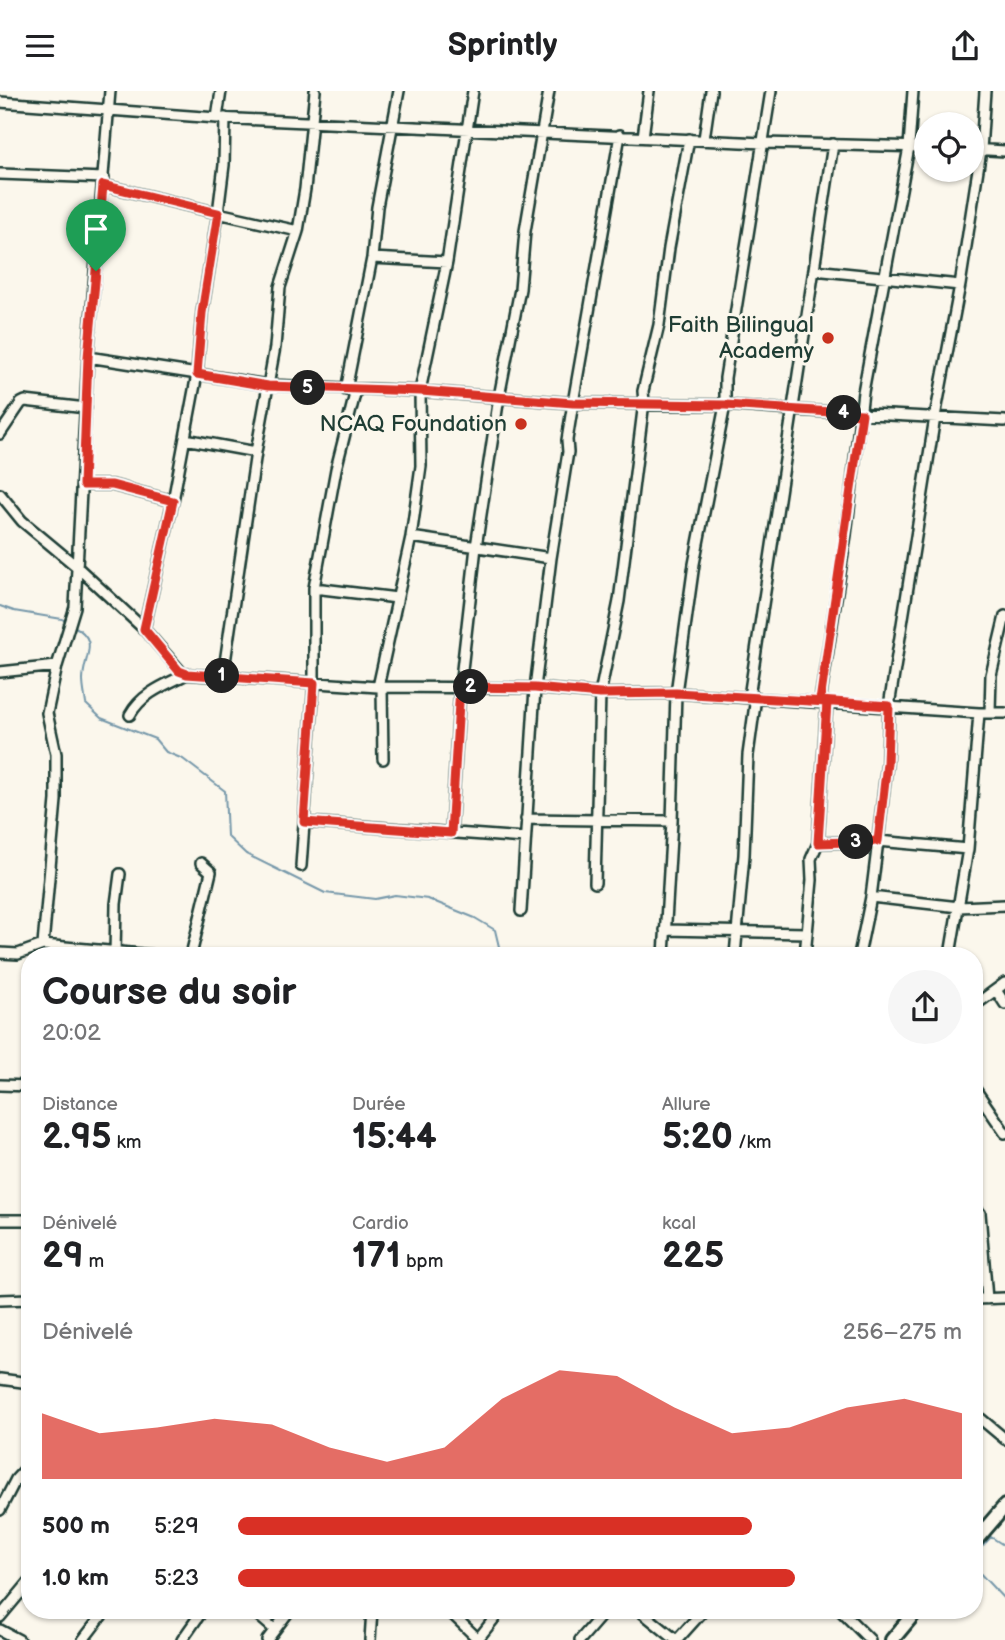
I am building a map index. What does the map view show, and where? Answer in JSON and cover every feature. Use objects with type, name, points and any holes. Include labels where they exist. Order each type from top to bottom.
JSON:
[{"type":"highway","points":[[983,1532],[1005,1506]]},
{"type":"highway","points":[[892,1640],[910,1619]]},
{"type":"street","points":[[43,945],[56,800],[56,754],[47,713],[57,666],[74,614],[88,357],[110,91]]},
{"type":"street","points":[[144,629],[173,501],[197,374],[202,313],[224,165],[221,91]]},
{"type":"street","points":[[223,676],[256,452],[275,347],[279,287],[298,231],[305,189],[315,91]]},
{"type":"street","points":[[346,390],[372,258],[377,207],[399,91]]},
{"type":"street","points":[[383,759],[380,687],[411,537],[421,466],[421,391],[447,262],[472,91]]},
{"type":"street","points":[[451,833],[460,687],[476,547],[499,397],[520,289],[525,231],[549,91]]},
{"type":"street","points":[[643,137],[649,91]]},
{"type":"street","points":[[704,139],[711,91]]},
{"type":"street","points":[[664,947],[676,693],[694,565],[725,405],[725,378],[771,91]]},
{"type":"street","points":[[806,947],[812,880],[811,859],[818,843],[823,702],[863,392],[909,146],[913,91]]},
{"type":"street","points":[[982,112],[985,91]]},
{"type":"street","points":[[0,102],[108,112],[221,118],[763,143],[914,146]]},
{"type":"street","points":[[521,911],[535,688],[551,558],[573,403],[620,135]]},
{"type":"street","points":[[595,883],[600,694],[620,601],[644,402],[643,391],[659,325],[668,248],[690,139]]},
{"type":"street","points":[[735,947],[744,855],[752,697],[832,144]]},
{"type":"street","points":[[984,150],[1005,151]]},
{"type":"street","points":[[0,174],[103,181],[218,213],[298,231]]},
{"type":"street","points":[[861,947],[871,897],[878,841],[887,763],[889,706],[935,417],[960,285],[972,182]]},
{"type":"street","points":[[372,258],[447,262]]},
{"type":"street","points":[[814,269],[960,285]]},
{"type":"street","points":[[88,357],[268,386],[421,391],[573,403],[725,405],[1005,421]]},
{"type":"street","points":[[301,866],[314,683],[314,589],[336,469],[356,390]]},
{"type":"street","points":[[0,434],[25,401],[86,408]]},
{"type":"street","points":[[185,439],[256,452]]},
{"type":"street","points":[[83,485],[112,485],[173,501]]},
{"type":"street","points":[[0,494],[22,521],[144,629],[179,671],[187,674],[380,687],[535,688],[600,694],[676,693],[1005,713]]},
{"type":"street","points":[[411,537],[551,558]]},
{"type":"street","points":[[314,589],[397,598]]},
{"type":"street","points":[[990,712],[991,675],[1005,616]]},
{"type":"street","points":[[0,671],[57,666]]},
{"type":"street","points":[[130,715],[136,704],[145,696],[187,674]]},
{"type":"street","points":[[952,947],[968,849],[979,713]]},
{"type":"street","points":[[526,819],[672,821]]},
{"type":"street","points":[[304,822],[525,838]]},
{"type":"street","points":[[818,843],[878,841],[968,849]]},
{"type":"street","points":[[193,947],[211,871],[201,863]]},
{"type":"street","points":[[116,947],[116,904],[120,874]]},
{"type":"street","points":[[871,897],[959,907],[1005,905]]},
{"type":"street","points":[[665,930],[807,933]]},
{"type":"street","points":[[37,947],[59,947]]},
{"type":"street","points":[[0,953],[21,953]]},
{"type":"street","points":[[983,999],[1005,983]]},
{"type":"street","points":[[996,990],[1005,1004]]},
{"type":"street","points":[[0,1085],[21,1086]]},
{"type":"street","points":[[983,1101],[1005,1133]]},
{"type":"street","points":[[0,1220],[21,1220]]},
{"type":"street","points":[[983,1256],[987,1299]]},
{"type":"street","points":[[983,1299],[1005,1298]]},
{"type":"street","points":[[0,1300],[21,1299]]},
{"type":"street","points":[[0,1379],[21,1382]]},
{"type":"street","points":[[983,1421],[1005,1440]]},
{"type":"street","points":[[0,1510],[21,1474]]},
{"type":"street","points":[[0,1618],[21,1592]]},
{"type":"street","points":[[83,1640],[99,1619]]},
{"type":"street","points":[[182,1640],[197,1619]]},
{"type":"street","points":[[262,1619],[274,1629]]},
{"type":"street","points":[[267,1640],[282,1619]]},
{"type":"street","points":[[457,1619],[478,1639],[495,1619]]},
{"type":"street","points":[[580,1640],[598,1619]]},
{"type":"street","points":[[650,1619],[677,1640],[696,1619]]},
{"type":"street","points":[[849,1619],[870,1640]]},
{"type":"street","points":[[0,1630],[19,1640]]},
{"type":"street","points":[[363,1640],[370,1635]]},
{"type":"waterway","points":[[0,606],[67,622]]},
{"type":"waterway","points":[[72,625],[81,631],[89,643],[83,680],[86,704],[101,718],[155,739],[166,752],[183,759],[225,791],[227,836],[246,854],[325,893],[375,899],[395,895],[428,899],[475,918],[495,930],[499,947]]},
{"type":"waterway","points":[[983,1546],[991,1537],[988,1535]]},
{"type":"waterway","points":[[991,1537],[1005,1546]]},
{"type":"waterway","points":[[983,1577],[1005,1600]]},
{"type":"place","name":"Faith Bilingual Academy","points":[[828,338]]},
{"type":"place","name":"NCAQ Foundation","points":[[521,424]]},
{"type":"route","points":[[103,185],[218,213],[202,313],[197,374],[268,386],[421,391],[573,403],[725,405],[862,414],[820,701],[889,706],[887,763],[878,841],[818,843],[827,702],[676,693],[600,694],[535,688],[460,687],[451,833],[304,822],[314,683],[183,674],[179,671],[144,629],[173,501],[112,485],[83,485],[88,357],[96,271],[103,185]]}]
